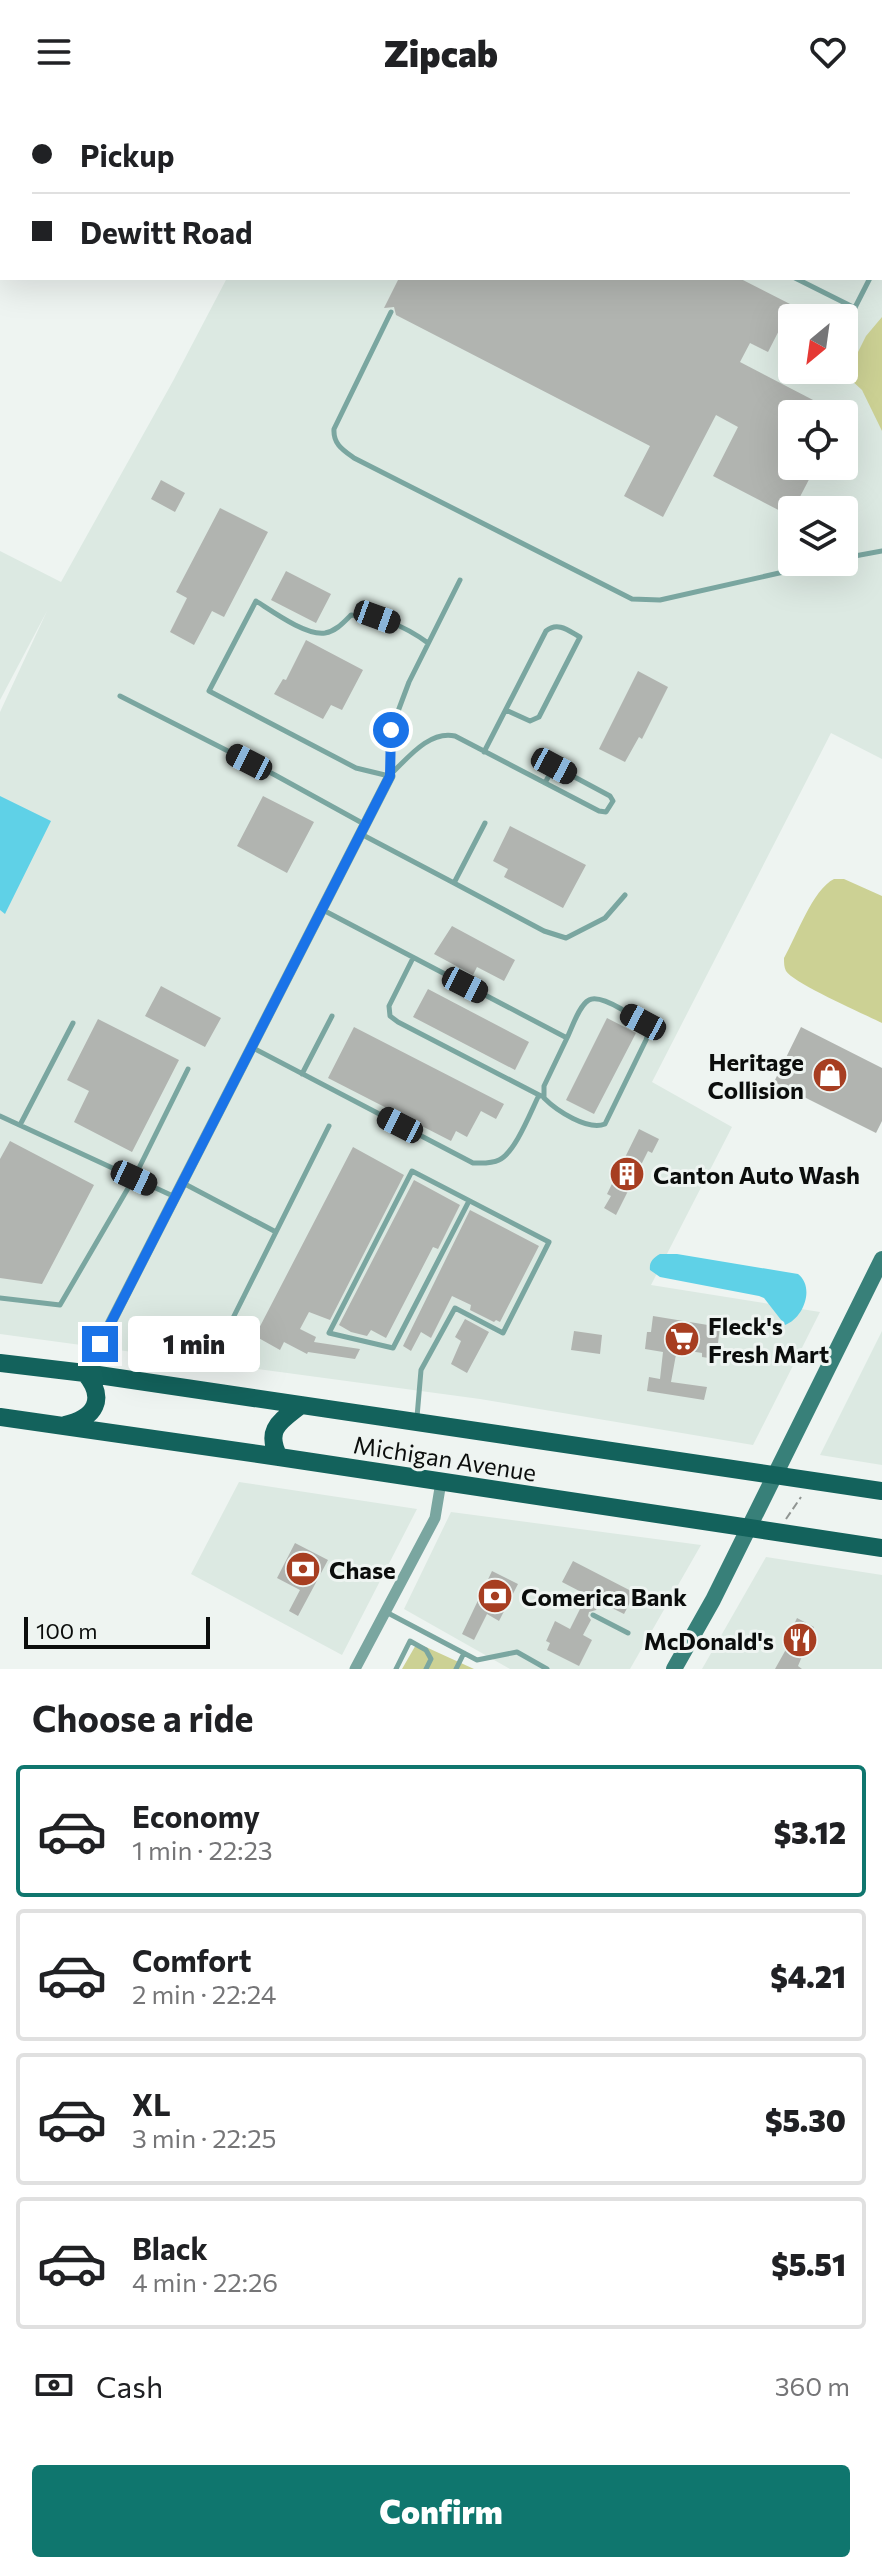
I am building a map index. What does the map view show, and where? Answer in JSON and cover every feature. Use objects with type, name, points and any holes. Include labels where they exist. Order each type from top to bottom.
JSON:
[{"type":"main road","points":[[674,1669],[694,1636],[882,1259]]},
{"type":"main road","name":"Michigan Avenue","points":[[0,1363],[882,1491]]},
{"type":"main road","points":[[62,1426],[79,1422],[95,1404],[96,1388],[85,1373]]},
{"type":"main road","points":[[279,1457],[273,1438],[276,1428],[301,1405]]},
{"type":"main road","name":"Michigan Avenue","points":[[0,1417],[882,1548]]},
{"type":"street","points":[[85,1373],[390,776]]},
{"type":"street","points":[[355,1669],[435,1518],[441,1482]]},
{"type":"lane","points":[[799,280],[847,304]]},
{"type":"lane","points":[[857,304],[869,280]]},
{"type":"lane","points":[[391,312],[334,429],[338,445],[354,458],[632,599],[660,600],[778,573]]},
{"type":"lane","points":[[858,555],[882,551]]},
{"type":"lane","points":[[390,776],[391,730],[409,682],[460,580]]},
{"type":"lane","points":[[390,776],[356,768],[209,691],[256,601],[300,627],[322,634],[339,627],[351,615],[377,617],[409,629],[428,643]]},
{"type":"lane","points":[[484,752],[546,631],[558,625],[580,637],[539,717],[530,721],[506,710]]},
{"type":"lane","points":[[120,696],[275,775],[454,883],[544,931],[566,938],[605,918],[625,895]]},
{"type":"lane","points":[[390,776],[419,748],[436,736],[445,734],[455,736],[484,752],[599,811],[606,812],[613,801],[610,796],[554,766],[545,783]]},
{"type":"lane","points":[[454,883],[485,823]]},
{"type":"lane","points":[[322,909],[567,1038]]},
{"type":"lane","points":[[252,1048],[473,1163],[486,1163],[498,1161],[513,1145],[542,1096],[586,1001],[601,999],[643,1022],[649,1031],[605,1124],[597,1127],[587,1124],[542,1096],[390,1016],[389,1006],[413,958]]},
{"type":"lane","points":[[302,1074],[332,1016]]},
{"type":"lane","points":[[20,1125],[73,1023]]},
{"type":"lane","points":[[0,1298],[60,1305],[134,1178],[188,1069]]},
{"type":"lane","points":[[0,1116],[175,1198]]},
{"type":"lane","points":[[226,1332],[329,1126]]},
{"type":"lane","points":[[417,1422],[421,1370],[455,1308],[503,1333],[549,1242],[412,1171],[329,1333],[393,1348],[469,1201]]},
{"type":"lane","points":[[183,1183],[276,1232]]},
{"type":"lane","points":[[385,1612],[477,1660],[517,1652],[547,1669]]},
{"type":"lane","points":[[593,1615],[628,1633]]},
{"type":"lane","points":[[396,1669],[410,1641],[426,1650],[431,1659],[426,1669]]},
{"type":"lane","points":[[456,1669],[464,1653]]},
{"type":"path","points":[[786,1519],[801,1497]]},
{"type":"shaded area","points":[[226,280],[882,280],[882,759],[831,733],[652,1082],[732,1127],[651,1285],[820,1312],[753,1445],[480,1399],[0,1334],[0,712],[47,611],[0,700],[0,551],[61,582]]},
{"type":"shaded area","points":[[882,1331],[882,1465],[820,1455]]},
{"type":"shaded area","points":[[239,1482],[417,1509],[342,1655],[191,1574]]},
{"type":"shaded area","points":[[451,1512],[701,1545],[630,1669],[510,1669],[404,1609]]},
{"type":"shaded area","points":[[766,1557],[882,1575],[882,1669],[702,1669]]},
{"type":"green space","points":[[882,317],[882,431],[862,390],[855,384],[858,384],[858,352],[866,336]]},
{"type":"green space","points":[[834,879],[844,879],[882,896],[882,1023],[815,991],[785,969],[784,958],[806,914],[826,884]]},
{"type":"green space","points":[[417,1643],[474,1669],[402,1669]]},
{"type":"water","points":[[0,796],[51,821],[5,914],[0,910]]},
{"type":"water","points":[[660,1254],[677,1254],[798,1274],[806,1286],[805,1302],[797,1316],[785,1325],[759,1296],[660,1277],[650,1267],[652,1260]]},
{"type":"building","points":[[398,280],[743,280],[790,304],[778,304],[778,332],[768,352],[750,343],[740,362],[813,400],[778,400],[778,480],[809,480],[800,496],[778,496],[778,510],[713,476],[738,427],[716,415],[663,517],[624,496],[650,446],[396,315],[394,307],[384,308]]},
{"type":"building","points":[[161,480],[185,493],[175,512],[151,499]]},
{"type":"building","points":[[220,508],[268,532],[224,617],[212,611],[194,645],[170,632],[187,598],[176,592]]},
{"type":"building","points":[[286,571],[331,594],[316,623],[271,600]]},
{"type":"building","points":[[306,640],[363,670],[342,710],[331,705],[323,719],[274,694],[283,679],[286,680]]},
{"type":"building","points":[[638,671],[668,687],[642,739],[639,737],[625,762],[599,749]]},
{"type":"building","points":[[263,796],[314,822],[287,873],[237,846]]},
{"type":"building","points":[[510,826],[586,865],[563,908],[504,877],[508,869],[493,861]]},
{"type":"building","points":[[452,926],[515,960],[504,981],[477,967],[473,975],[434,954]]},
{"type":"building","points":[[161,986],[221,1018],[205,1047],[145,1016]]},
{"type":"building","points":[[428,989],[529,1042],[515,1070],[413,1017]]},
{"type":"building","points":[[607,1018],[636,1033],[594,1114],[566,1100]]},
{"type":"building","points":[[98,1019],[179,1060],[132,1152],[74,1122],[89,1091],[67,1080]]},
{"type":"building","points":[[354,1027],[504,1104],[496,1119],[481,1111],[467,1137],[456,1131],[451,1141],[328,1078]]},
{"type":"building","name":"Heritage Collision","points":[[801,1027],[882,1068],[882,1121],[876,1133],[774,1082]]},
{"type":"building","name":"Canton Auto Wash","points":[[639,1129],[659,1139],[652,1153],[648,1151],[616,1215],[604,1208],[611,1196],[607,1194]]},
{"type":"building","points":[[10,1141],[94,1185],[42,1284],[0,1278],[0,1159]]},
{"type":"building","points":[[353,1147],[404,1175],[330,1320],[309,1312],[300,1329],[316,1337],[314,1342],[360,1349],[355,1359],[307,1354],[284,1342],[280,1350],[255,1336]]},
{"type":"building","points":[[414,1180],[460,1205],[438,1249],[433,1247],[386,1338],[371,1330],[367,1336],[351,1332],[339,1325]]},
{"type":"building","points":[[470,1210],[539,1246],[500,1322],[470,1310],[471,1305],[452,1296],[431,1338],[421,1332],[411,1351],[403,1346]]},
{"type":"building","name":"Fleck's Fresh Mart","points":[[653,1316],[720,1327],[716,1359],[677,1349],[671,1382],[707,1387],[704,1400],[647,1391],[649,1377],[660,1379],[663,1352],[645,1349]]},
{"type":"building","points":[[465,1319],[489,1332],[467,1373],[451,1364],[461,1341],[455,1337]]},
{"type":"building","points":[[574,1331],[602,1335],[600,1354],[571,1350]]},
{"type":"building","name":"Chase","points":[[295,1543],[328,1560],[298,1616],[289,1611],[300,1590],[277,1578]]},
{"type":"building","points":[[573,1561],[635,1593],[624,1614],[600,1602],[596,1610],[589,1612],[591,1620],[583,1635],[592,1640],[579,1666],[547,1650],[550,1643],[546,1641],[555,1621],[570,1629],[587,1595],[562,1582]]},
{"type":"building","name":"Comerica Bank","points":[[492,1571],[518,1584],[499,1621],[487,1614],[474,1640],[462,1634]]},
{"type":"building","name":"McDonald's","points":[[797,1618],[814,1627],[798,1666],[802,1669],[775,1669],[794,1635],[790,1633]]},
{"type":"place","name":"Heritage Collision","points":[[830,1075]]},
{"type":"place","name":"Canton Auto Wash","points":[[627,1174]]},
{"type":"place","name":"Fleck's Fresh Mart","points":[[682,1339]]},
{"type":"place","name":"Chase","points":[[303,1569]]},
{"type":"place","name":"Comerica Bank","points":[[495,1596]]},
{"type":"place","name":"McDonald's","points":[[800,1640]]},
{"type":"route","points":[[100,1344],[390,776],[391,730]]}]
